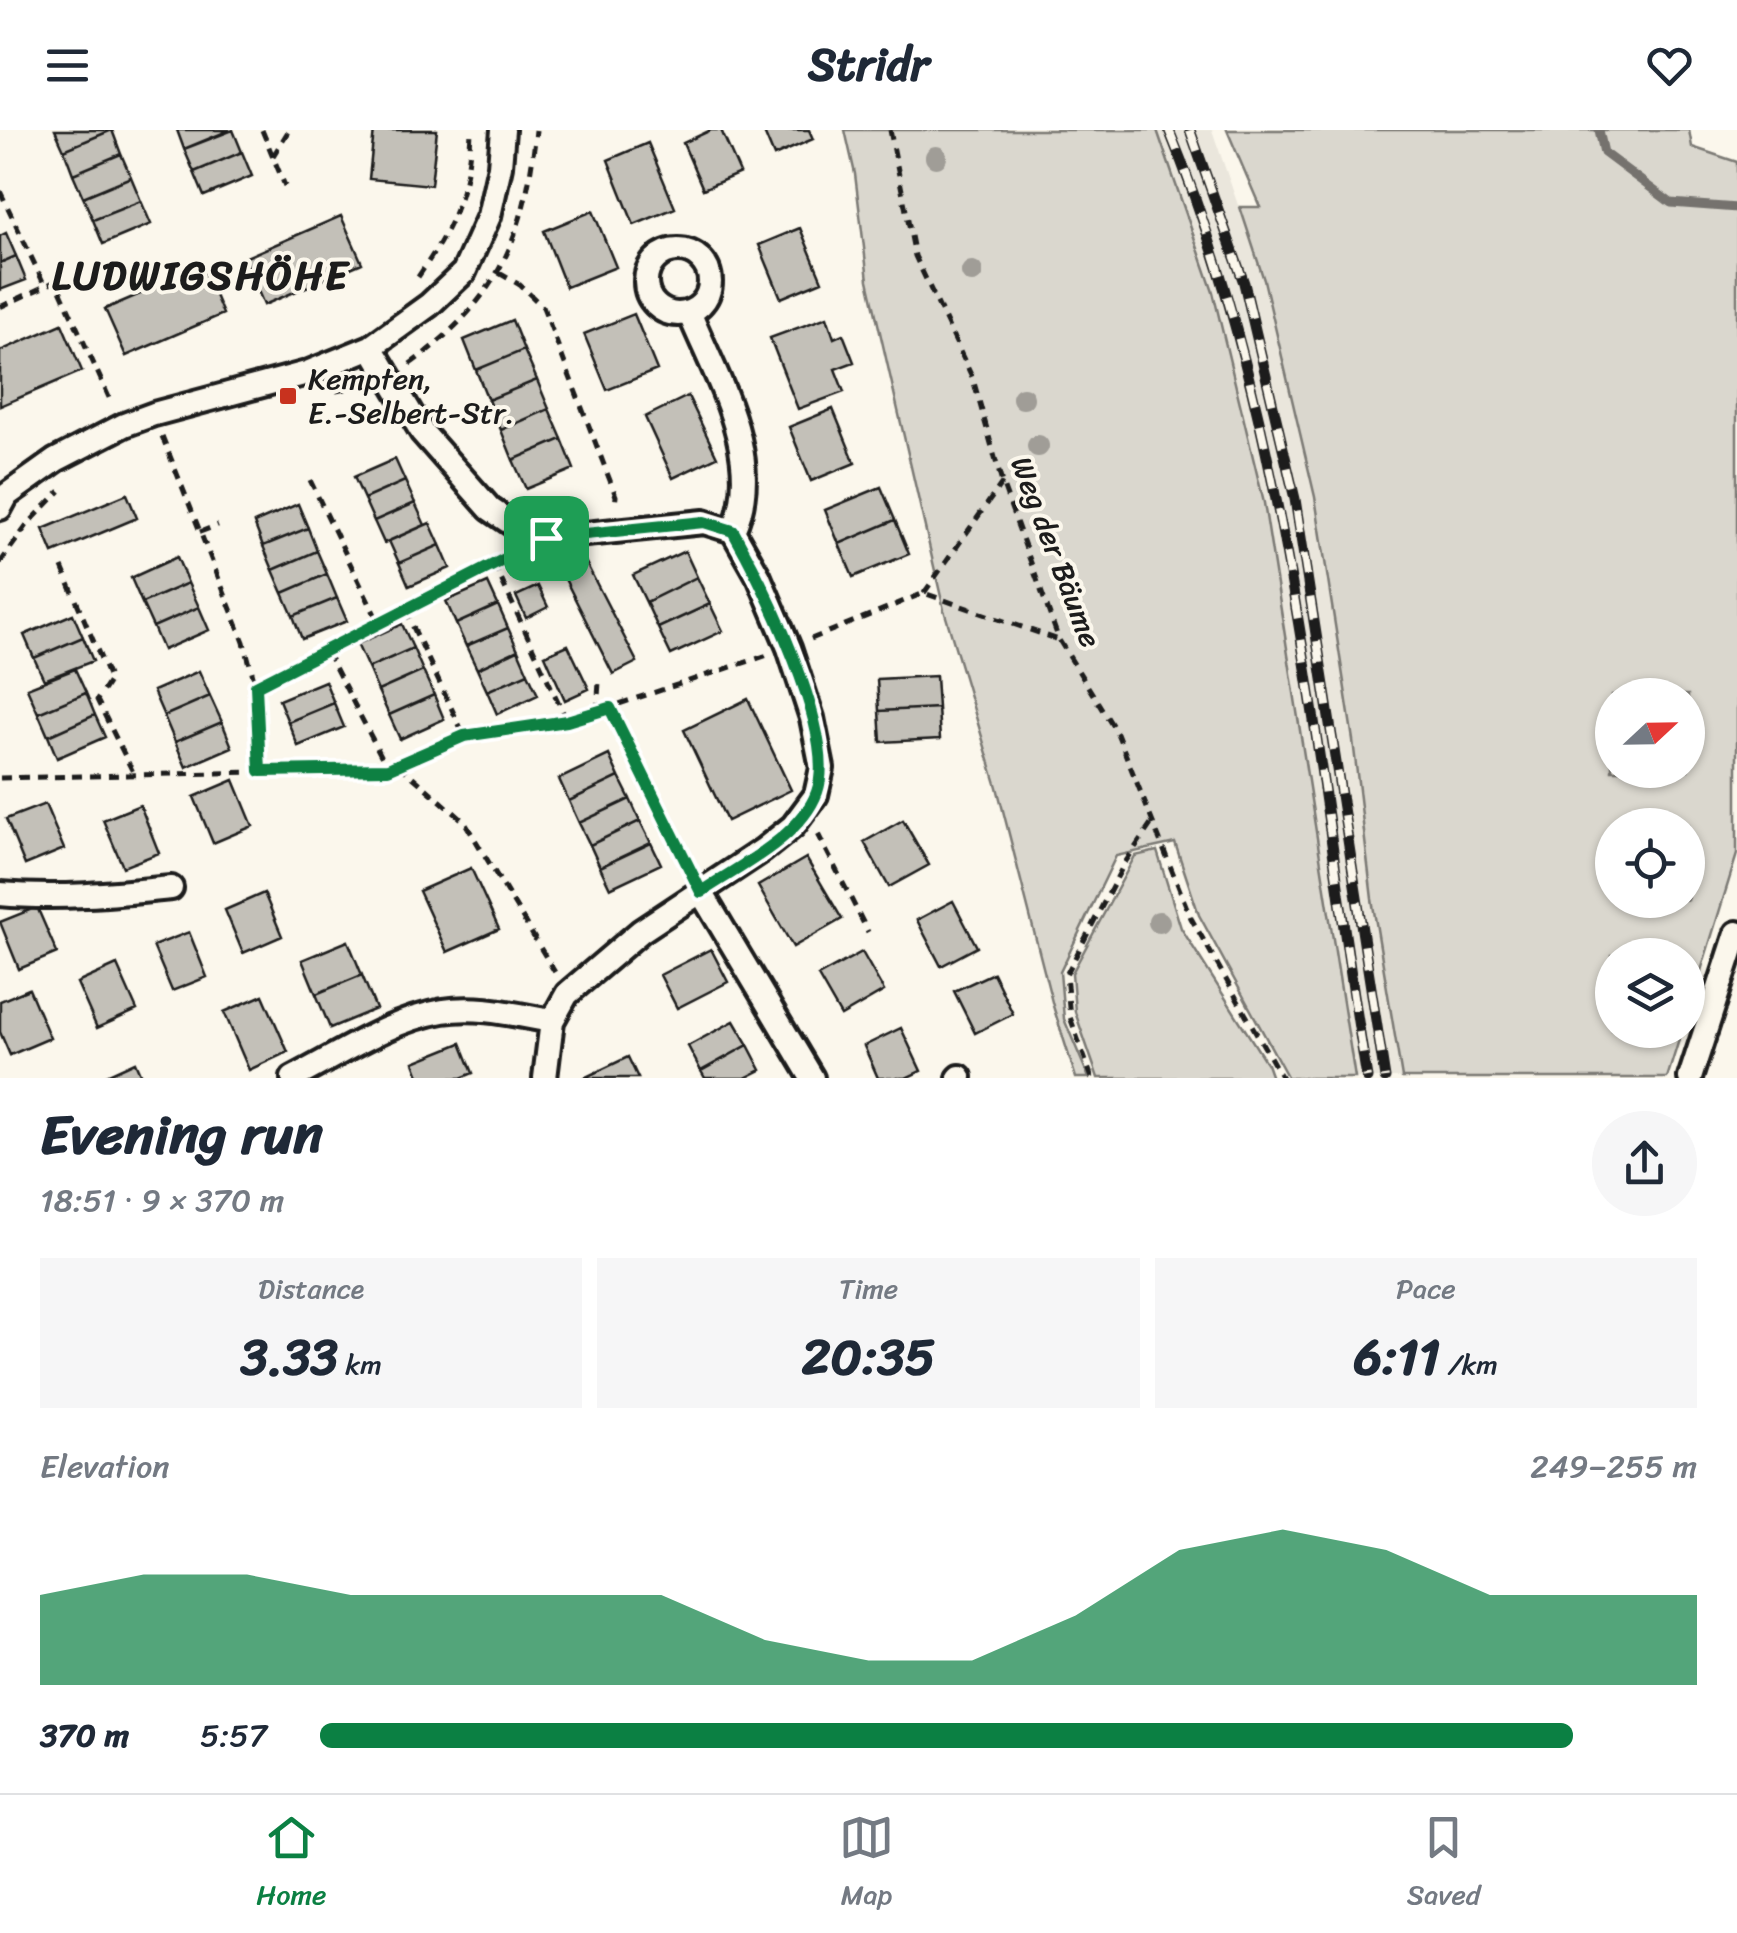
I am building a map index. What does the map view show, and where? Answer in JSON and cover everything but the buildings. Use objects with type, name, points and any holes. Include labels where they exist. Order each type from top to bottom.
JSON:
[{"type":"street","points":[[0,508],[7,496],[56,460],[124,425],[307,373],[371,347],[429,305],[464,272],[489,216],[503,130]]},
{"type":"street","points":[[689,312],[737,430],[746,475],[744,508],[733,531]]},
{"type":"street","points":[[371,347],[422,432],[490,509],[518,528],[546,538],[704,522],[733,531],[759,577],[789,648],[812,718],[822,768],[816,795],[805,810],[793,826],[763,850],[640,931],[567,994],[552,1021],[546,1078]]},
{"type":"street","points":[[0,894],[115,894],[171,888]]},
{"type":"street","points":[[701,892],[812,1078]]},
{"type":"street","points":[[1690,1078],[1737,932]]},
{"type":"street","points":[[293,1078],[406,1020],[444,1010],[484,1010],[552,1021]]},
{"type":"path","points":[[262,130],[284,186]]},
{"type":"path","points":[[272,156],[289,130]]},
{"type":"path","points":[[417,278],[442,242],[470,172],[471,130]]},
{"type":"path","name":"Weg der Bäume","points":[[890,130],[915,256],[973,379],[1002,483],[1059,640],[1117,733],[1191,918],[1282,1078]]},
{"type":"path","points":[[0,190],[45,286]]},
{"type":"path","points":[[0,307],[56,281],[124,425]]},
{"type":"path","points":[[520,285],[543,308],[616,496],[612,532]]},
{"type":"path","points":[[163,439],[244,642],[256,686],[260,771]]},
{"type":"path","points":[[310,480],[379,623]]},
{"type":"path","points":[[0,778],[388,769],[464,736],[567,721],[789,648],[924,592],[1002,483]]},
{"type":"path","points":[[200,532],[218,524]]},
{"type":"path","points":[[256,686],[546,538]]},
{"type":"path","points":[[494,564],[567,721]]},
{"type":"path","points":[[62,566],[110,680],[97,700],[136,776]]},
{"type":"path","points":[[924,592],[1059,640]]},
{"type":"path","points":[[406,610],[464,736]]},
{"type":"path","points":[[326,652],[388,769]]},
{"type":"path","points":[[597,712],[598,682]]},
{"type":"path","points":[[610,708],[701,892]]},
{"type":"path","points":[[398,765],[464,822],[567,994]]},
{"type":"path","points":[[805,810],[868,932]]},
{"type":"path","points":[[1092,1078],[1070,1017],[1066,975],[1124,864],[1154,820]]},
{"type":"shaded area","points":[[845,130],[1157,130],[1213,292],[1264,503],[1355,1078],[1288,1078],[1199,915],[1175,843],[1116,856],[1060,972],[1064,1019],[1089,1078],[1076,1078],[944,610],[868,280],[855,174]]},
{"type":"shaded area","points":[[1157,130],[1212,130],[1264,280],[1315,497],[1353,740],[1372,899],[1402,1078],[1355,1078],[1264,503],[1213,292]]},
{"type":"shaded area","points":[[1227,130],[1689,130],[1692,147],[1737,162],[1737,854],[1705,958],[1705,938],[1595,938],[1595,1048],[1676,1048],[1667,1078],[1402,1078],[1372,899],[1353,740],[1315,497],[1264,280],[1240,207],[1260,207]]},
{"type":"shaded area","points":[[1157,851],[1181,928],[1272,1078],[1098,1078],[1075,1012],[1072,973],[1135,856]]},
{"type":"waterway","points":[[1599,130],[1604,153],[1671,203],[1737,208]]},
{"type":"railway","points":[[1169,130],[1210,243],[1244,359],[1272,478],[1314,718],[1367,1078]]},
{"type":"railway","points":[[1190,130],[1244,283],[1295,499],[1385,1078]]},
{"type":"place","name":"Kempten, E.-Selbert-Str.","points":[[288,396]]},
{"type":"district","name":"LUDWIGSHÖHE","points":[[201,275]]},
{"type":"route","points":[[704,522],[733,531],[759,577],[789,648],[812,718],[822,768],[816,795],[793,826],[701,892],[610,708],[567,721],[464,736],[388,769],[260,771],[256,686],[546,538],[704,522]]}]
